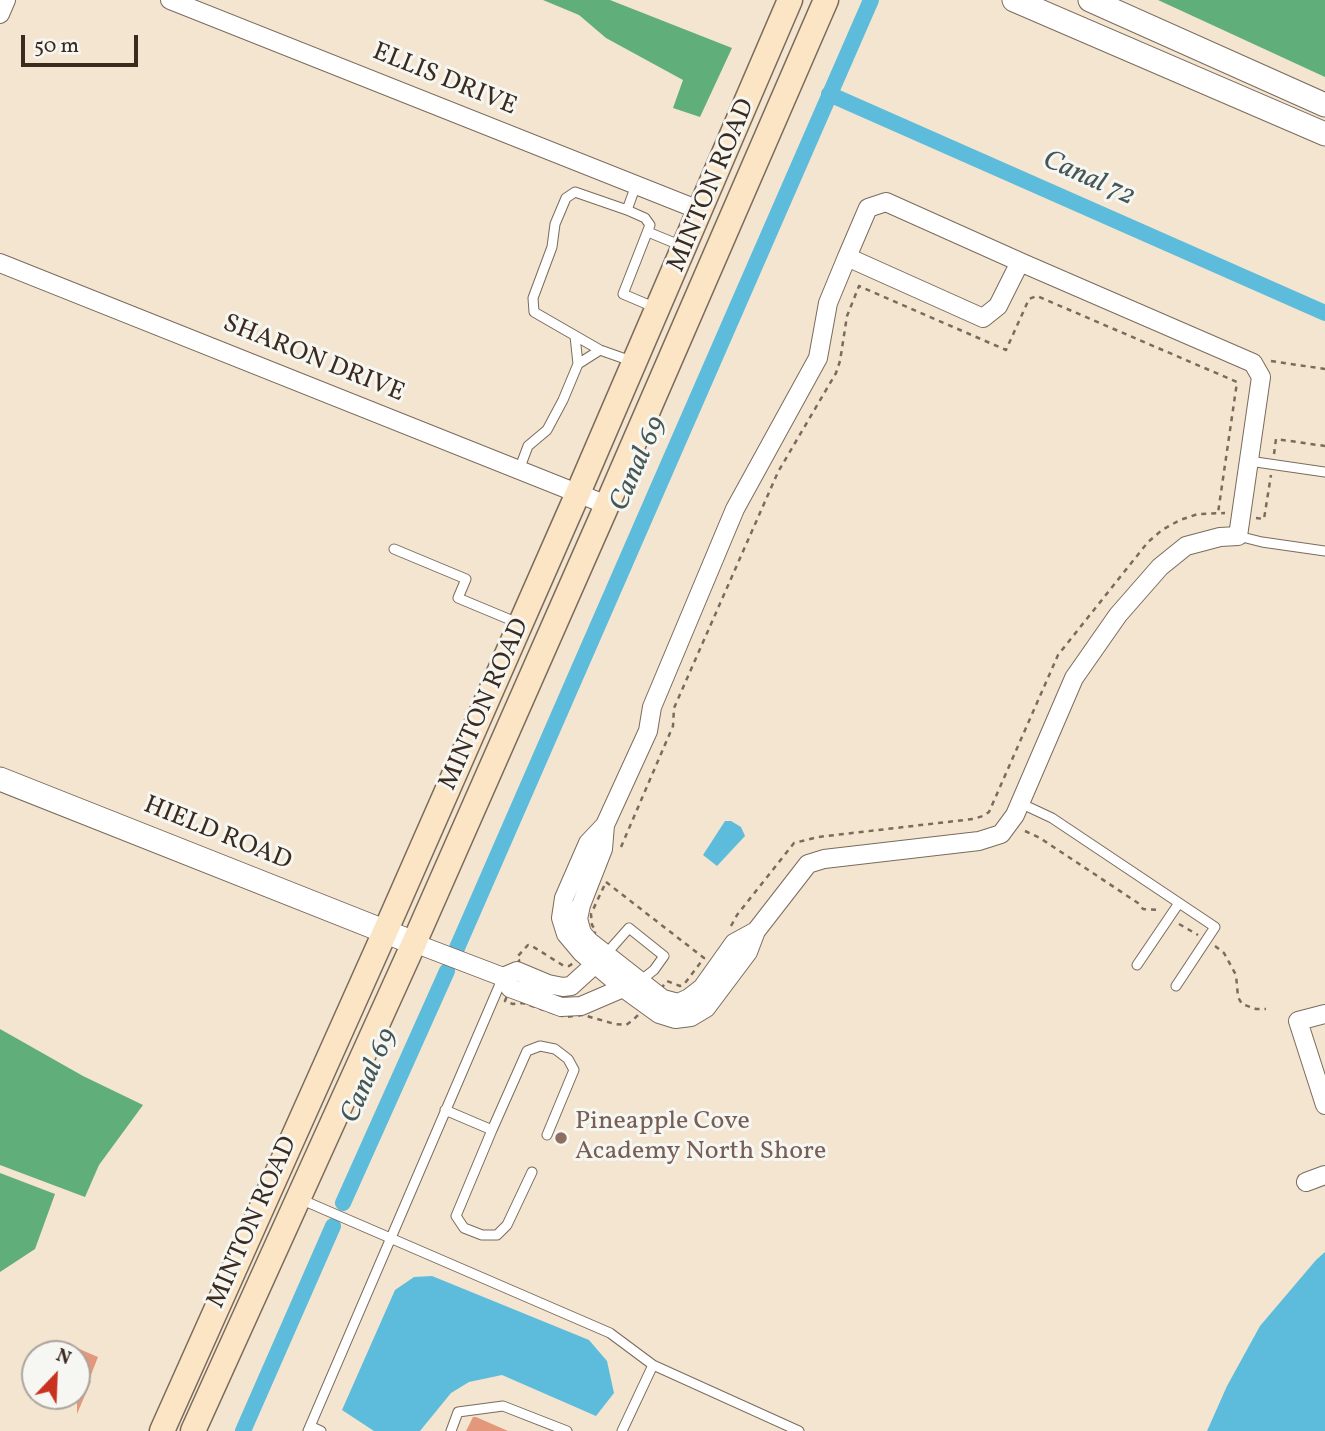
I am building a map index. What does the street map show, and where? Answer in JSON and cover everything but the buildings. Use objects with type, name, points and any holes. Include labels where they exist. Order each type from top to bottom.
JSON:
[{"type":"main road","name":"MINTON ROAD","points":[[162,1431],[578,493],[790,0]]},
{"type":"main road","name":"MINTON ROAD","points":[[193,1431],[414,943],[826,0]]},
{"type":"main road","points":[[298,1198],[296,1161],[314,1119],[317,1084]]},
{"type":"street","points":[[0,15],[6,0]]},
{"type":"street","name":"ELLIS DRIVE","points":[[170,0],[699,210]]},
{"type":"street","points":[[1014,0],[1325,134]]},
{"type":"street","points":[[1090,0],[1325,105]]},
{"type":"street","points":[[601,959],[640,981],[663,999],[678,1003],[702,988],[723,959],[748,952],[756,931],[808,864],[824,859],[979,841],[1001,834],[1009,825],[1020,803],[1074,678],[1118,615],[1160,567],[1186,546],[1220,537],[1238,536],[1261,377],[1253,363],[886,202],[868,208],[828,303],[818,358],[735,509],[652,707],[648,731],[605,825],[603,849],[578,919],[582,933],[601,959],[623,988],[659,1014],[675,1019],[691,1017],[706,1008],[723,959]]},
{"type":"street","points":[[847,257],[983,318],[999,306],[1020,262]]},
{"type":"street","name":"SHARON DRIVE","points":[[0,263],[607,505]]},
{"type":"street","name":"HIELD ROAD","points":[[0,779],[414,943]]},
{"type":"street","points":[[414,943],[503,978],[510,988],[561,1007],[581,1006],[640,981]]},
{"type":"street","points":[[503,978],[517,971],[548,985],[571,986],[601,959]]},
{"type":"street","points":[[1325,1014],[1298,1021],[1325,1105]]},
{"type":"street","points":[[1306,1182],[1325,1175]]},
{"type":"lane","points":[[627,210],[636,185]]},
{"type":"lane","points":[[634,362],[600,350],[534,312],[533,298],[552,247],[555,224],[566,198],[575,192],[645,218],[650,225],[648,232],[622,294],[657,308]]},
{"type":"lane","points":[[648,232],[683,246]]},
{"type":"lane","points":[[519,470],[528,446],[547,430],[578,365],[575,336]]},
{"type":"lane","points":[[578,365],[600,350]]},
{"type":"lane","points":[[1249,461],[1325,472]]},
{"type":"lane","points":[[1238,536],[1325,551]]},
{"type":"lane","points":[[394,549],[466,579],[458,598],[520,624]]},
{"type":"lane","points":[[1020,803],[1052,818],[1215,927],[1176,986]]},
{"type":"lane","points":[[1137,965],[1179,903]]},
{"type":"lane","points":[[601,959],[629,928],[664,956],[654,970],[640,981]]},
{"type":"lane","points":[[321,1431],[309,1429],[503,978]]},
{"type":"lane","points":[[532,1172],[507,1225],[497,1235],[482,1235],[464,1227],[456,1216],[527,1051],[540,1046],[555,1049],[568,1059],[574,1070],[547,1135]]},
{"type":"lane","points":[[445,1110],[492,1130]]},
{"type":"lane","points":[[298,1198],[610,1333],[653,1365],[799,1431]]},
{"type":"lane","points":[[622,1431],[653,1365]]},
{"type":"lane","points":[[451,1431],[458,1412],[503,1406],[567,1431]]},
{"type":"path","points":[[618,855],[673,726],[674,708],[778,472],[836,373],[847,316],[859,286],[1006,350],[1029,299],[1037,296],[1237,382],[1218,513]]},
{"type":"path","points":[[1271,361],[1325,369]]},
{"type":"path","points":[[728,930],[794,843],[818,836],[973,819],[989,812],[1058,655],[1148,542],[1162,530],[1198,514],[1218,513],[1264,519],[1276,439],[1325,446]]},
{"type":"path","points":[[1009,825],[1040,838],[1138,903],[1143,909],[1160,911],[1206,940],[1224,953],[1236,975],[1238,998],[1242,1004],[1266,1009]]},
{"type":"path","points":[[596,865],[606,882]]},
{"type":"path","points":[[660,923],[664,918]]},
{"type":"path","points":[[704,958],[723,959]]},
{"type":"green space","points":[[543,0],[610,0],[732,48],[700,117],[673,108],[683,80],[606,38],[579,15]]},
{"type":"green space","points":[[1158,0],[1325,0],[1325,77]]},
{"type":"green space","points":[[0,1029],[83,1076],[143,1105],[99,1165],[85,1197],[0,1165]]},
{"type":"green space","points":[[0,1173],[55,1194],[35,1249],[0,1272]]},
{"type":"water","points":[[725,821],[731,821],[741,827],[745,836],[717,866],[703,855]]},
{"type":"water","points":[[1325,1252],[1325,1431],[1207,1431],[1227,1386],[1260,1326]]},
{"type":"water","points":[[432,1276],[589,1340],[607,1361],[614,1393],[596,1416],[502,1375],[469,1382],[451,1393],[420,1431],[374,1431],[342,1410],[395,1290],[414,1277]]},
{"type":"waterway","name":"Canal 69","points":[[457,948],[871,0]]},
{"type":"waterway","name":"Canal 72","points":[[829,94],[1325,313]]},
{"type":"waterway","name":"Canal 69","points":[[343,1203],[447,971]]},
{"type":"waterway","name":"Canal 69","points":[[243,1431],[333,1226]]},
{"type":"place","name":"Pineapple Cove Academy North Shore","points":[[561,1138]]}]
